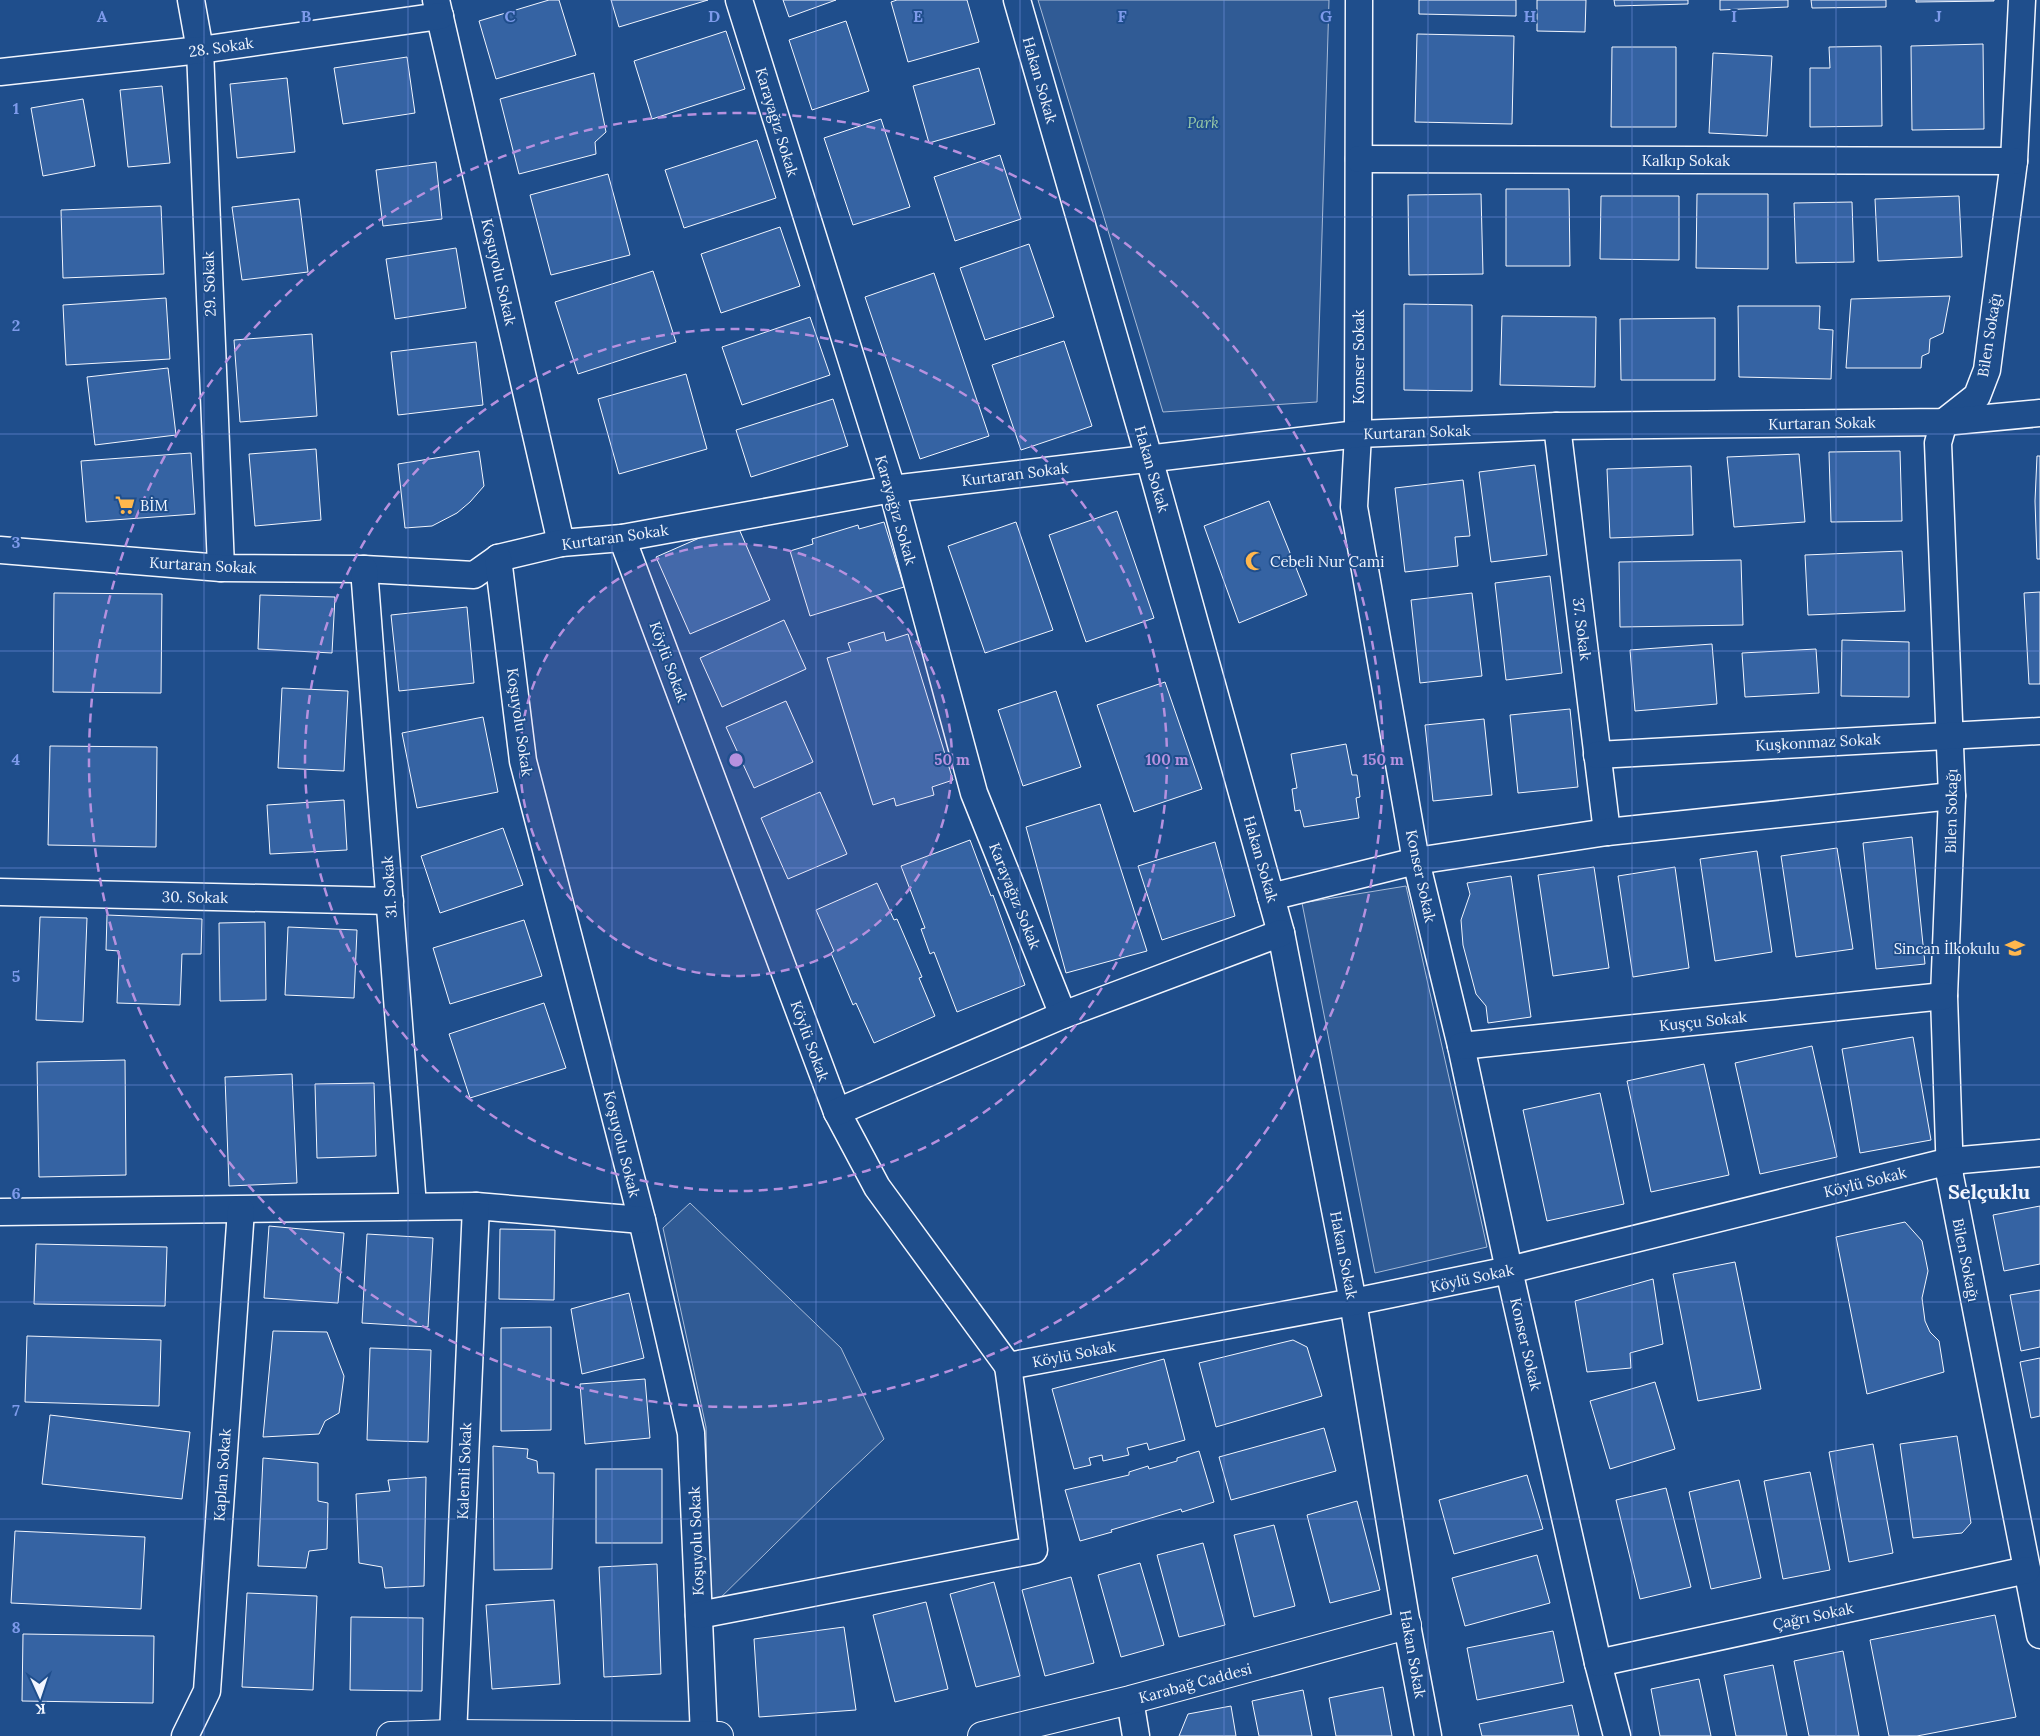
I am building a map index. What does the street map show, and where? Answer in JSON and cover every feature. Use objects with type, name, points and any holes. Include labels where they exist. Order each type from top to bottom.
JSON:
[{"type":"street","name":"29. Sokak","points":[[191,0],[200,50],[222,568]]},
{"type":"street","name":"Karayağız Sokak","points":[[739,0],[892,489],[974,793],[1064,1015]]},
{"type":"street","name":"Hakan Sokak","points":[[1017,0],[1150,458],[1281,933],[1353,1302],[1407,1626],[1428,1736]]},
{"type":"street","name":"Konser Sokak","points":[[1359,0],[1358,434],[1354,507],[1416,861],[1461,1046],[1509,1270],[1598,1663],[1617,1736]]},
{"type":"street","name":"Bilen Sokağı","points":[[2022,0],[2014,161],[1987,370],[1977,396],[1944,422],[1938,443],[1952,796],[1944,996],[1950,1176],[2040,1635]]},
{"type":"street","name":"28. Sokak","points":[[0,72],[200,50],[438,8]]},
{"type":"street","name":"Koşuyolu Sokak","points":[[438,8],[561,543]]},
{"type":"street","name":"Kalkıp Sokak","points":[[1359,158],[2014,161]]},
{"type":"street","name":"Kurtaran Sokak","points":[[0,550],[222,568],[364,569],[474,575],[498,558],[561,543],[622,538],[892,489],[1358,434],[1556,426],[1944,422],[2040,413]]},
{"type":"street","name":"37. Sokak","points":[[1556,426],[1607,832]]},
{"type":"street","name":"Köylü Sokak","points":[[622,538],[837,1112],[877,1187],[1008,1366],[1353,1302],[1509,1270],[1950,1162],[2040,1153]]},
{"type":"street","name":"Koşuyolu Sokak","points":[[498,558],[523,761],[642,1220],[691,1433],[699,1615],[709,1736]]},
{"type":"street","name":"31. Sokak","points":[[364,569],[413,1206]]},
{"type":"street","name":"Kuşkonmaz Sokak","points":[[1597,755],[2040,731]]},
{"type":"street","points":[[1271,897],[1416,861],[1607,832],[1952,796]]},
{"type":"street","name":"30. Sokak","points":[[0,892],[390,901]]},
{"type":"street","points":[[837,1112],[1064,1015],[1281,933]]},
{"type":"street","name":"Kuşçu Sokak","points":[[1461,1046],[1944,996]]},
{"type":"street","points":[[0,1212],[476,1206],[642,1220]]},
{"type":"street","name":"Kalemli Sokak","points":[[453,1735],[476,1206]]},
{"type":"street","name":"Kaplan Sokak","points":[[185,1736],[206,1691],[241,1210]]},
{"type":"street","points":[[699,1615],[1034,1550],[1008,1366]]},
{"type":"street","name":"Çağrı Sokak","points":[[1598,1663],[2027,1570]]},
{"type":"street","name":"Karabağ Caddesi","points":[[982,1736],[1130,1700],[1407,1626]]},
{"type":"street","points":[[1130,1700],[1136,1736]]},
{"type":"street","points":[[392,1736],[709,1736]]},
{"type":"green space","name":"Park","points":[[1038,0],[1329,0],[1317,402],[1163,412]]},
{"type":"green space","points":[[1406,886],[1487,1247],[1375,1273],[1302,903]]},
{"type":"green space","points":[[690,1203],[841,1348],[884,1439],[709,1609],[706,1427],[663,1228]]},
{"type":"building","points":[[549,0],[559,0],[576,55],[496,79],[479,21]]},
{"type":"building","points":[[611,0],[708,0],[619,27]]},
{"type":"building","points":[[783,0],[836,0],[789,17]]},
{"type":"building","points":[[897,0],[967,0],[979,42],[908,62],[891,2]]},
{"type":"building","points":[[1419,0],[1516,0],[1516,16],[1419,14]]},
{"type":"building","points":[[1537,0],[1586,0],[1585,32],[1537,31]]},
{"type":"building","points":[[1614,0],[1688,0],[1688,4],[1615,6]]},
{"type":"building","points":[[1720,0],[1788,0],[1788,7],[1720,10]]},
{"type":"building","points":[[1811,0],[1886,0],[1886,7],[1812,8]]},
{"type":"building","points":[[1916,0],[1994,0],[1994,1],[1916,2]]},
{"type":"building","points":[[846,21],[869,91],[812,110],[789,40]]},
{"type":"building","points":[[726,31],[745,89],[652,119],[634,61]]},
{"type":"building","points":[[1417,34],[1514,36],[1512,124],[1415,122]]},
{"type":"building","points":[[1983,44],[1984,129],[1912,130],[1911,46]]},
{"type":"building","points":[[1881,46],[1882,126],[1810,127],[1810,68],[1830,68],[1829,47]]},
{"type":"building","points":[[1612,47],[1676,47],[1676,127],[1611,127]]},
{"type":"building","points":[[1713,53],[1772,56],[1767,136],[1709,133]]},
{"type":"building","points":[[407,57],[415,113],[343,124],[334,68]]},
{"type":"building","points":[[979,68],[995,124],[929,143],[913,86]]},
{"type":"building","points":[[594,73],[606,132],[595,142],[596,154],[519,174],[500,99]]},
{"type":"building","points":[[287,78],[295,152],[237,158],[230,84]]},
{"type":"building","points":[[162,86],[170,163],[128,167],[120,90]]},
{"type":"building","points":[[83,99],[95,166],[43,176],[31,108]]},
{"type":"building","points":[[881,119],[910,207],[853,225],[824,138]]},
{"type":"building","points":[[757,140],[776,198],[684,228],[665,170]]},
{"type":"building","points":[[1000,155],[1021,219],[955,241],[934,177]]},
{"type":"building","points":[[436,162],[442,219],[383,226],[376,170]]},
{"type":"building","points":[[608,174],[630,255],[551,275],[530,195]]},
{"type":"building","points":[[1506,189],[1569,189],[1570,266],[1506,266]]},
{"type":"building","points":[[1481,194],[1483,274],[1409,275],[1408,195]]},
{"type":"building","points":[[1697,194],[1768,194],[1768,269],[1696,268]]},
{"type":"building","points":[[1601,196],[1679,196],[1679,260],[1600,259]]},
{"type":"building","points":[[1959,196],[1962,257],[1878,261],[1875,199]]},
{"type":"building","points":[[299,199],[308,272],[242,280],[232,207]]},
{"type":"building","points":[[1852,202],[1854,262],[1796,263],[1794,203]]},
{"type":"building","points":[[161,206],[164,274],[63,278],[61,210]]},
{"type":"building","points":[[780,227],[800,286],[721,313],[701,254]]},
{"type":"building","points":[[1029,244],[1054,317],[985,340],[960,268]]},
{"type":"building","points":[[456,248],[466,308],[395,319],[386,259]]},
{"type":"building","points":[[653,271],[676,342],[578,374],[555,302]]},
{"type":"building","points":[[934,273],[989,436],[920,459],[865,297]]},
{"type":"building","points":[[1950,296],[1943,333],[1930,339],[1929,353],[1922,356],[1921,368],[1846,368],[1851,299]]},
{"type":"building","points":[[166,298],[170,359],[66,365],[63,305]]},
{"type":"building","points":[[1404,304],[1472,305],[1472,391],[1404,390]]},
{"type":"building","points":[[1738,306],[1820,306],[1819,329],[1833,330],[1831,379],[1739,377]]},
{"type":"building","points":[[1502,316],[1596,317],[1595,387],[1500,385]]},
{"type":"building","points":[[810,317],[830,375],[742,405],[722,347]]},
{"type":"building","points":[[1715,318],[1715,380],[1621,380],[1620,319]]},
{"type":"building","points":[[312,334],[317,416],[240,422],[234,340]]},
{"type":"building","points":[[1064,341],[1092,426],[1021,450],[992,365]]},
{"type":"building","points":[[476,342],[483,405],[398,415],[391,352]]},
{"type":"building","points":[[168,368],[176,435],[95,445],[87,377]]},
{"type":"building","points":[[686,374],[707,449],[619,474],[598,399]]},
{"type":"building","points":[[833,399],[848,446],[751,477],[736,430]]},
{"type":"building","points":[[316,449],[321,520],[255,526],[249,454]]},
{"type":"building","points":[[479,451],[484,486],[470,502],[457,513],[432,526],[405,528],[398,464]]},
{"type":"building","points":[[1900,451],[1902,521],[1831,522],[1829,452]]},
{"type":"building","points":[[191,453],[195,514],[86,522],[81,461]]},
{"type":"building","points":[[1799,454],[1805,522],[1734,527],[1727,457]]},
{"type":"building","points":[[2037,456],[2040,456],[2040,559],[2037,559],[2035,501]]},
{"type":"building","points":[[1535,465],[1547,555],[1491,562],[1479,472]]},
{"type":"building","points":[[1691,466],[1693,535],[1610,538],[1607,469]]},
{"type":"building","points":[[1463,480],[1470,536],[1455,537],[1458,566],[1405,572],[1395,488]]},
{"type":"building","name":"Cebeli Nur Cami","points":[[1269,501],[1307,595],[1239,623],[1204,526]]},
{"type":"building","points":[[1117,511],[1154,618],[1086,642],[1049,535]]},
{"type":"building","points":[[736,522],[770,600],[690,634],[656,557]]},
{"type":"building","points":[[884,522],[904,587],[810,616],[790,551],[813,544],[812,539],[858,525],[859,529]]},
{"type":"building","points":[[1016,522],[1053,630],[985,653],[948,546]]},
{"type":"building","points":[[1902,551],[1905,611],[1808,615],[1805,555]]},
{"type":"building","points":[[1741,560],[1743,625],[1620,627],[1619,562]]},
{"type":"building","points":[[1550,576],[1562,673],[1506,680],[1495,583]]},
{"type":"building","points":[[2040,592],[2040,684],[2029,684],[2024,593]]},
{"type":"building","points":[[54,593],[162,594],[161,693],[53,692]]},
{"type":"building","points":[[1472,593],[1482,676],[1420,683],[1411,600]]},
{"type":"building","points":[[260,595],[335,597],[332,653],[258,649]]},
{"type":"building","points":[[467,607],[474,683],[399,691],[391,615]]},
{"type":"building","points":[[784,620],[806,669],[722,707],[700,658]]},
{"type":"building","points":[[884,632],[886,641],[908,634],[953,780],[932,787],[934,795],[896,806],[894,798],[873,805],[827,658],[851,651],[848,643]]},
{"type":"building","points":[[1842,640],[1909,642],[1909,697],[1841,696]]},
{"type":"building","points":[[1712,644],[1717,704],[1635,711],[1630,650]]},
{"type":"building","points":[[1816,649],[1819,693],[1745,697],[1742,653]]},
{"type":"building","points":[[1165,682],[1202,789],[1134,812],[1097,705]]},
{"type":"building","points":[[282,688],[348,691],[344,771],[278,768]]},
{"type":"building","points":[[1056,691],[1081,767],[1023,786],[998,710]]},
{"type":"building","points":[[786,701],[813,762],[754,788],[726,727]]},
{"type":"building","points":[[1570,709],[1578,787],[1518,793],[1510,715]]},
{"type":"building","points":[[483,717],[498,792],[417,808],[402,733]]},
{"type":"building","points":[[1484,719],[1492,795],[1433,801],[1425,725]]},
{"type":"building","points":[[1346,744],[1352,775],[1357,775],[1360,797],[1356,798],[1359,818],[1304,827],[1300,810],[1295,811],[1292,789],[1297,788],[1291,754]]},
{"type":"building","points":[[50,746],[157,747],[156,847],[48,845]]},
{"type":"building","points":[[820,792],[847,854],[788,879],[761,818]]},
{"type":"building","points":[[344,800],[347,850],[270,854],[267,805]]},
{"type":"building","points":[[1100,804],[1147,951],[1066,973],[1026,827]]},
{"type":"building","points":[[503,828],[523,885],[440,913],[421,856]]},
{"type":"building","points":[[1912,837],[1925,964],[1876,969],[1863,843]]},
{"type":"building","points":[[970,840],[991,896],[993,895],[1025,985],[957,1012],[934,952],[930,954],[921,929],[925,928],[901,866]]},
{"type":"building","points":[[1215,842],[1235,916],[1162,940],[1138,866]]},
{"type":"building","points":[[1837,848],[1853,949],[1796,957],[1781,856]]},
{"type":"building","points":[[1757,851],[1772,952],[1715,961],[1700,859]]},
{"type":"building","points":[[1594,867],[1609,968],[1553,976],[1538,875]]},
{"type":"building","points":[[1675,867],[1689,968],[1633,977],[1618,876]]},
{"type":"building","points":[[1511,876],[1531,1017],[1488,1023],[1486,1006],[1476,994],[1463,945],[1461,920],[1470,894],[1467,883]]},
{"type":"building","points":[[877,883],[894,920],[897,919],[922,977],[919,978],[935,1016],[874,1043],[856,1003],[853,1005],[831,953],[834,951],[816,910]]},
{"type":"building","points":[[107,915],[202,919],[201,954],[182,954],[180,1005],[117,1003],[119,951],[106,950]]},
{"type":"building","points":[[40,917],[87,918],[83,1022],[36,1020]]},
{"type":"building","points":[[524,920],[542,976],[450,1004],[433,948]]},
{"type":"building","points":[[265,922],[266,1000],[220,1001],[219,923]]},
{"type":"building","points":[[288,927],[357,930],[354,998],[285,995]]},
{"type":"building","points":[[544,1003],[566,1068],[470,1098],[449,1034]]},
{"type":"building","points":[[1913,1037],[1931,1140],[1860,1153],[1842,1049]]},
{"type":"building","points":[[1812,1046],[1837,1157],[1760,1174],[1735,1063]]},
{"type":"building","points":[[125,1060],[126,1175],[39,1177],[37,1062]]},
{"type":"building","points":[[1704,1064],[1729,1175],[1651,1192],[1627,1081]]},
{"type":"building","points":[[292,1074],[297,1183],[229,1186],[225,1077]]},
{"type":"building","points":[[374,1083],[376,1156],[317,1158],[315,1084]]},
{"type":"building","points":[[1600,1093],[1624,1204],[1547,1221],[1523,1110]]},
{"type":"building","points":[[2040,1206],[2040,1264],[2004,1271],[1993,1215]]},
{"type":"building","points":[[1905,1222],[1922,1241],[1928,1271],[1922,1298],[1925,1321],[1930,1332],[1939,1341],[1944,1372],[1867,1394],[1836,1237]]},
{"type":"building","points":[[269,1226],[344,1233],[338,1303],[264,1298]]},
{"type":"building","points":[[500,1229],[555,1230],[554,1300],[499,1299]]},
{"type":"building","points":[[367,1234],[433,1238],[428,1327],[362,1323]]},
{"type":"building","points":[[36,1244],[167,1247],[165,1306],[34,1304]]},
{"type":"building","points":[[1735,1262],[1761,1389],[1698,1401],[1673,1274]]},
{"type":"building","points":[[1653,1279],[1663,1344],[1630,1353],[1631,1368],[1587,1372],[1575,1301]]},
{"type":"building","points":[[2040,1290],[2040,1347],[2021,1351],[2010,1295]]},
{"type":"building","points":[[629,1293],[644,1358],[582,1374],[571,1309]]},
{"type":"building","points":[[551,1327],[551,1430],[501,1431],[501,1328]]},
{"type":"building","points":[[273,1331],[327,1332],[344,1376],[339,1413],[325,1421],[319,1434],[263,1437]]},
{"type":"building","points":[[27,1336],[161,1340],[159,1406],[25,1402]]},
{"type":"building","points":[[1293,1340],[1307,1347],[1322,1396],[1216,1427],[1199,1363]]},
{"type":"building","points":[[370,1348],[431,1350],[428,1442],[367,1440]]},
{"type":"building","points":[[2040,1358],[2040,1416],[2031,1418],[2020,1362]]},
{"type":"building","points":[[1164,1359],[1185,1440],[1149,1450],[1147,1443],[1127,1448],[1129,1455],[1103,1461],[1102,1455],[1089,1458],[1091,1465],[1074,1469],[1052,1389]]},
{"type":"building","points":[[645,1379],[650,1438],[585,1444],[580,1384]]},
{"type":"building","points":[[1655,1382],[1675,1449],[1610,1469],[1590,1401]]},
{"type":"building","points":[[50,1415],[190,1432],[182,1499],[42,1484]]},
{"type":"building","points":[[1324,1428],[1336,1471],[1231,1500],[1219,1457]]},
{"type":"building","points":[[1957,1436],[1971,1523],[1962,1533],[1913,1538],[1900,1444]]},
{"type":"building","points":[[1873,1444],[1893,1553],[1849,1562],[1829,1452]]},
{"type":"building","points":[[493,1446],[528,1449],[527,1458],[537,1461],[538,1473],[554,1473],[552,1569],[494,1570]]},
{"type":"building","points":[[1199,1451],[1214,1502],[1182,1512],[1181,1509],[1080,1541],[1065,1490],[1129,1475],[1129,1472],[1148,1466],[1149,1469],[1177,1461],[1177,1458]]},
{"type":"building","points":[[263,1458],[318,1463],[318,1501],[328,1503],[327,1549],[309,1551],[306,1568],[258,1566]]},
{"type":"building","points":[[596,1469],[662,1469],[662,1543],[596,1543]]},
{"type":"building","points":[[1810,1472],[1830,1570],[1783,1579],[1764,1481]]},
{"type":"building","points":[[1527,1475],[1543,1529],[1454,1554],[1439,1500]]},
{"type":"building","points":[[426,1477],[424,1586],[385,1588],[382,1567],[359,1563],[356,1494],[390,1491],[388,1480]]},
{"type":"building","points":[[1739,1480],[1761,1578],[1711,1589],[1689,1492]]},
{"type":"building","points":[[1666,1488],[1691,1587],[1640,1599],[1616,1500]]},
{"type":"building","points":[[1357,1501],[1380,1590],[1330,1603],[1307,1515]]},
{"type":"building","points":[[1274,1525],[1295,1606],[1254,1617],[1234,1535]]},
{"type":"building","points":[[15,1531],[145,1537],[141,1609],[11,1603]]},
{"type":"building","points":[[1203,1543],[1225,1625],[1179,1637],[1157,1555]]},
{"type":"building","points":[[1537,1555],[1550,1603],[1465,1626],[1452,1578]]},
{"type":"building","points":[[1140,1563],[1164,1645],[1121,1657],[1098,1575]]},
{"type":"building","points":[[657,1564],[661,1674],[604,1677],[599,1567]]},
{"type":"building","points":[[1071,1577],[1094,1663],[1045,1676],[1022,1590]]},
{"type":"building","points":[[994,1582],[1020,1676],[976,1687],[950,1594]]},
{"type":"building","points":[[247,1593],[317,1596],[313,1690],[242,1687]]},
{"type":"building","points":[[554,1600],[560,1684],[492,1689],[486,1605]]},
{"type":"building","points":[[926,1602],[948,1689],[895,1702],[873,1615]]},
{"type":"building","points":[[1995,1615],[2016,1717],[1917,1736],[1889,1736],[1870,1640]]},
{"type":"building","points":[[351,1617],[423,1618],[422,1691],[350,1690]]},
{"type":"building","points":[[844,1627],[856,1710],[759,1717],[754,1639]]},
{"type":"building","points":[[1553,1631],[1564,1682],[1477,1700],[1467,1648]]},
{"type":"building","points":[[23,1634],[154,1636],[153,1703],[22,1701]]},
{"type":"building","points":[[1843,1651],[1859,1736],[1809,1736],[1794,1661]]},
{"type":"building","points":[[1773,1665],[1787,1736],[1736,1736],[1724,1675]]},
{"type":"building","points":[[1699,1679],[1711,1736],[1660,1736],[1651,1689]]},
{"type":"building","points":[[1383,1687],[1392,1736],[1336,1736],[1329,1698]]},
{"type":"building","points":[[1303,1690],[1312,1736],[1259,1736],[1252,1701]]},
{"type":"building","points":[[1572,1705],[1579,1736],[1482,1736],[1479,1724]]},
{"type":"building","points":[[1231,1706],[1236,1736],[1179,1736],[1188,1714]]},
{"type":"place","name":"BİM","points":[[125,505]]},
{"type":"place","name":"Cebeli Nur Cami","points":[[1255,561]]},
{"type":"place","name":"Sincan İlkokulu","points":[[2015,948]]},
{"type":"district","name":"Selçuklu","points":[[1989,1191]]}]
